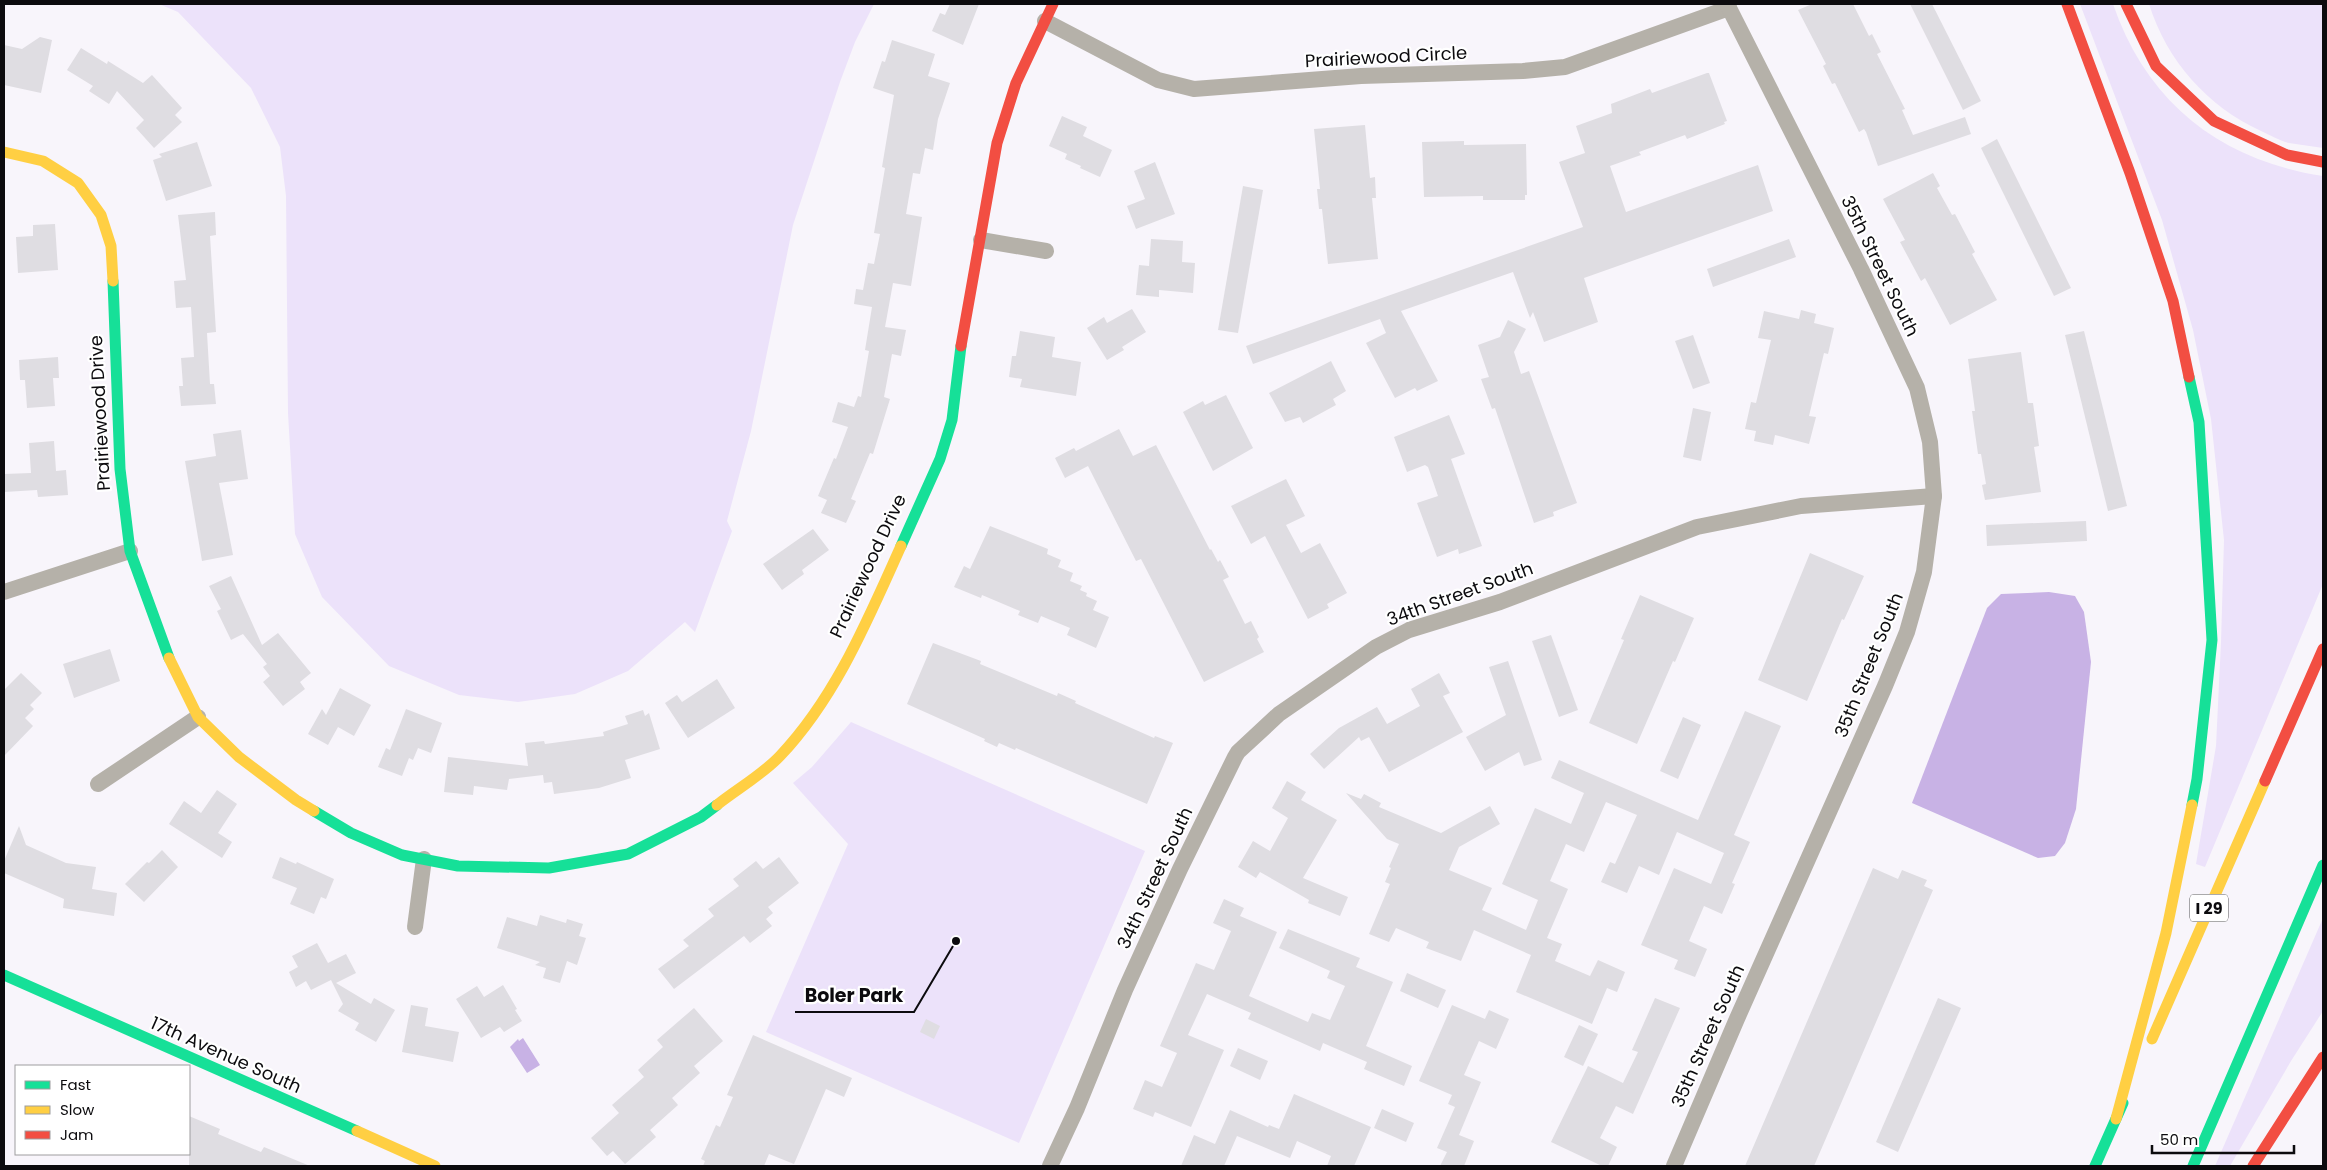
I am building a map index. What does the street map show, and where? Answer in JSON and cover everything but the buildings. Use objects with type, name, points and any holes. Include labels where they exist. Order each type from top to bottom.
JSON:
[{"type":"main road","name":"Prairiewood Drive","points":[[4,152],[43,161],[78,183],[101,215],[111,246],[116,322],[120,469],[130,551],[166,650],[189,702],[198,717],[239,757],[319,816],[351,833],[402,855],[458,866],[549,868],[628,854],[701,817],[779,757],[826,699],[881,592],[940,459],[952,420],[957,371],[997,143],[1016,83],[1053,4]]},
{"type":"main road","points":[[2067,4],[2130,173],[2173,301],[2199,422],[2212,640],[2195,789],[2166,933],[2116,1119]]},
{"type":"main road","points":[[2126,4],[2130,16],[2156,66],[2214,122],[2287,155],[2323,162]]},
{"type":"main road","name":"I 29","points":[[2096,1166],[2323,649]]},
{"type":"main road","points":[[2193,1166],[2323,864]]},
{"type":"main road","name":"17th Avenue South","points":[[4,975],[435,1166]]},
{"type":"main road","points":[[2252,1166],[2323,1057]]},
{"type":"street","name":"Prairiewood Circle","points":[[1045,21],[1158,80],[1194,88],[1361,76],[1523,71],[1565,67],[1728,6]]},
{"type":"street","name":"35th Street South","points":[[1674,1166],[1907,632],[1924,572],[1934,496],[1930,442],[1917,388],[1861,270],[1728,6]]},
{"type":"street","points":[[981,240],[1046,251]]},
{"type":"street","name":"34th Street South","points":[[1050,1166],[1077,1108],[1144,947],[1235,757],[1279,714],[1376,647],[1409,630],[1500,602],[1697,527],[1801,506],[1934,496]]},
{"type":"street","points":[[4,592],[130,551]]},
{"type":"street","points":[[98,784],[198,717]]},
{"type":"street","points":[[415,927],[424,859]]},
{"type":"shaded area","points":[[159,4],[874,4],[855,42],[840,82],[793,225],[751,431],[727,521],[732,531],[695,632],[685,622],[628,671],[575,694],[518,702],[459,695],[389,666],[322,597],[295,534],[288,413],[286,196],[280,147],[251,88],[178,12]]},
{"type":"shaded area","points":[[2080,4],[2113,4],[2128,39],[2146,70],[2167,98],[2192,121],[2220,141],[2252,156],[2286,168],[2323,176],[2323,584],[2205,867],[2196,864],[2216,746],[2224,540],[2211,419],[2193,330],[2162,220]]},
{"type":"shaded area","points":[[2149,4],[2323,4],[2323,148],[2289,143],[2241,121],[2223,109],[2192,80],[2178,63],[2166,44]]},
{"type":"shaded area","points":[[2049,592],[2075,596],[2084,612],[2091,662],[2076,809],[2065,843],[2055,856],[2038,858],[1912,803],[1987,608],[2001,594]]},
{"type":"shaded area","points":[[851,722],[1145,851],[1019,1143],[766,1032],[848,844],[793,783],[812,767]]},
{"type":"shaded area","points":[[2323,918],[2323,1011],[2291,1061],[2230,1166],[2215,1166]]},
{"type":"shaded area","points":[[523,1038],[540,1065],[527,1073],[510,1047],[518,1039],[519,1041]]},
{"type":"traffic: fast","points":[[113,281],[120,469],[130,551],[169,658]]},
{"type":"traffic: fast","points":[[901,546],[940,459],[952,420],[961,346]]},
{"type":"traffic: fast","points":[[2189,377],[2199,422],[2212,640],[2197,779],[2192,805]]},
{"type":"traffic: fast","points":[[314,811],[351,833],[402,855],[458,866],[549,868],[628,854],[701,817],[717,805]]},
{"type":"traffic: fast","points":[[2193,1166],[2323,865]]},
{"type":"traffic: fast","points":[[4,975],[357,1131]]},
{"type":"traffic: fast","points":[[2095,1166],[2123,1103]]},
{"type":"traffic: slow","points":[[4,152],[43,161],[78,183],[101,215],[111,246],[113,281]]},
{"type":"traffic: slow","points":[[717,805],[773,763],[800,733],[818,709],[863,629],[901,546]]},
{"type":"traffic: slow","points":[[169,658],[198,717],[239,757],[296,800],[314,811]]},
{"type":"traffic: slow","points":[[2152,1039],[2265,781]]},
{"type":"traffic: slow","points":[[2116,1119],[2166,933],[2192,805]]},
{"type":"traffic: slow","points":[[357,1131],[435,1166]]},
{"type":"traffic: jam","points":[[961,346],[997,143],[1016,83],[1053,4]]},
{"type":"traffic: jam","points":[[2067,4],[2130,173],[2173,301],[2189,377]]},
{"type":"traffic: jam","points":[[2126,4],[2156,66],[2214,121],[2287,155],[2323,162]]},
{"type":"traffic: jam","points":[[2265,781],[2323,649]]},
{"type":"traffic: jam","points":[[2253,1166],[2323,1057]]},
{"type":"place","name":"Boler Park","points":[[956,941]]}]
